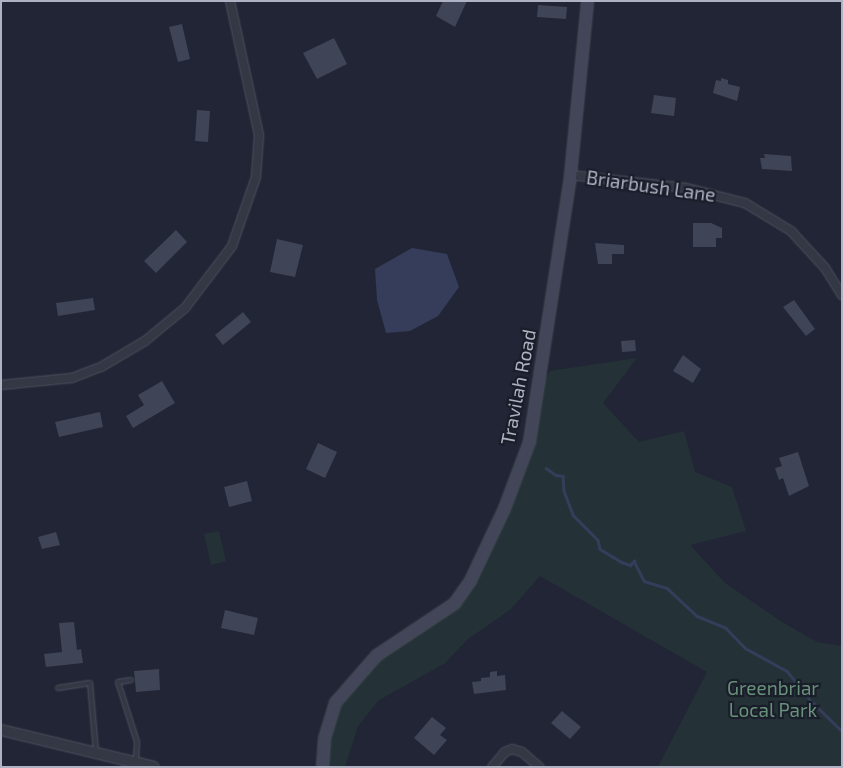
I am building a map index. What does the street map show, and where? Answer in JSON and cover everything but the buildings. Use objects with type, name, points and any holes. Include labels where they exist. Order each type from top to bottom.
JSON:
[{"type":"main road","name":"Travilah Road","points":[[322,767],[326,730],[335,702],[376,655],[454,603],[470,580],[504,508],[534,416],[570,175],[587,1]]},
{"type":"street","points":[[1,385],[72,378],[101,367],[145,341],[185,308],[232,246],[255,184],[259,135],[230,1]]},
{"type":"street","name":"Briarbush Lane","points":[[570,175],[704,191],[745,203],[792,232],[825,268],[842,295]]},
{"type":"street","points":[[1,730],[154,767]]},
{"type":"street","points":[[492,767],[505,752],[512,749],[522,752],[539,767]]},
{"type":"lane","points":[[131,680],[118,682],[138,742],[136,762]]},
{"type":"lane","points":[[58,688],[90,683],[96,753]]},
{"type":"green space","name":"Greenbriar Local Park","points":[[637,358],[603,403],[639,442],[684,431],[695,472],[732,487],[746,531],[690,545],[725,583],[782,622],[817,642],[842,646],[842,767],[658,767],[707,672],[540,576],[510,610],[468,639],[444,664],[379,700],[358,726],[345,767],[322,767],[329,716],[376,655],[454,603],[504,508],[539,388],[550,371]]},
{"type":"green space","points":[[219,531],[226,561],[211,565],[204,534]]},
{"type":"water","points":[[412,248],[447,254],[459,287],[438,316],[410,331],[386,333],[377,300],[375,269]]},
{"type":"waterway","points":[[546,468],[556,475],[563,476],[564,491],[573,515],[598,540],[600,549],[630,565],[634,561],[644,581],[667,588],[697,616],[726,628],[745,648],[787,671],[811,701],[842,731]]}]
